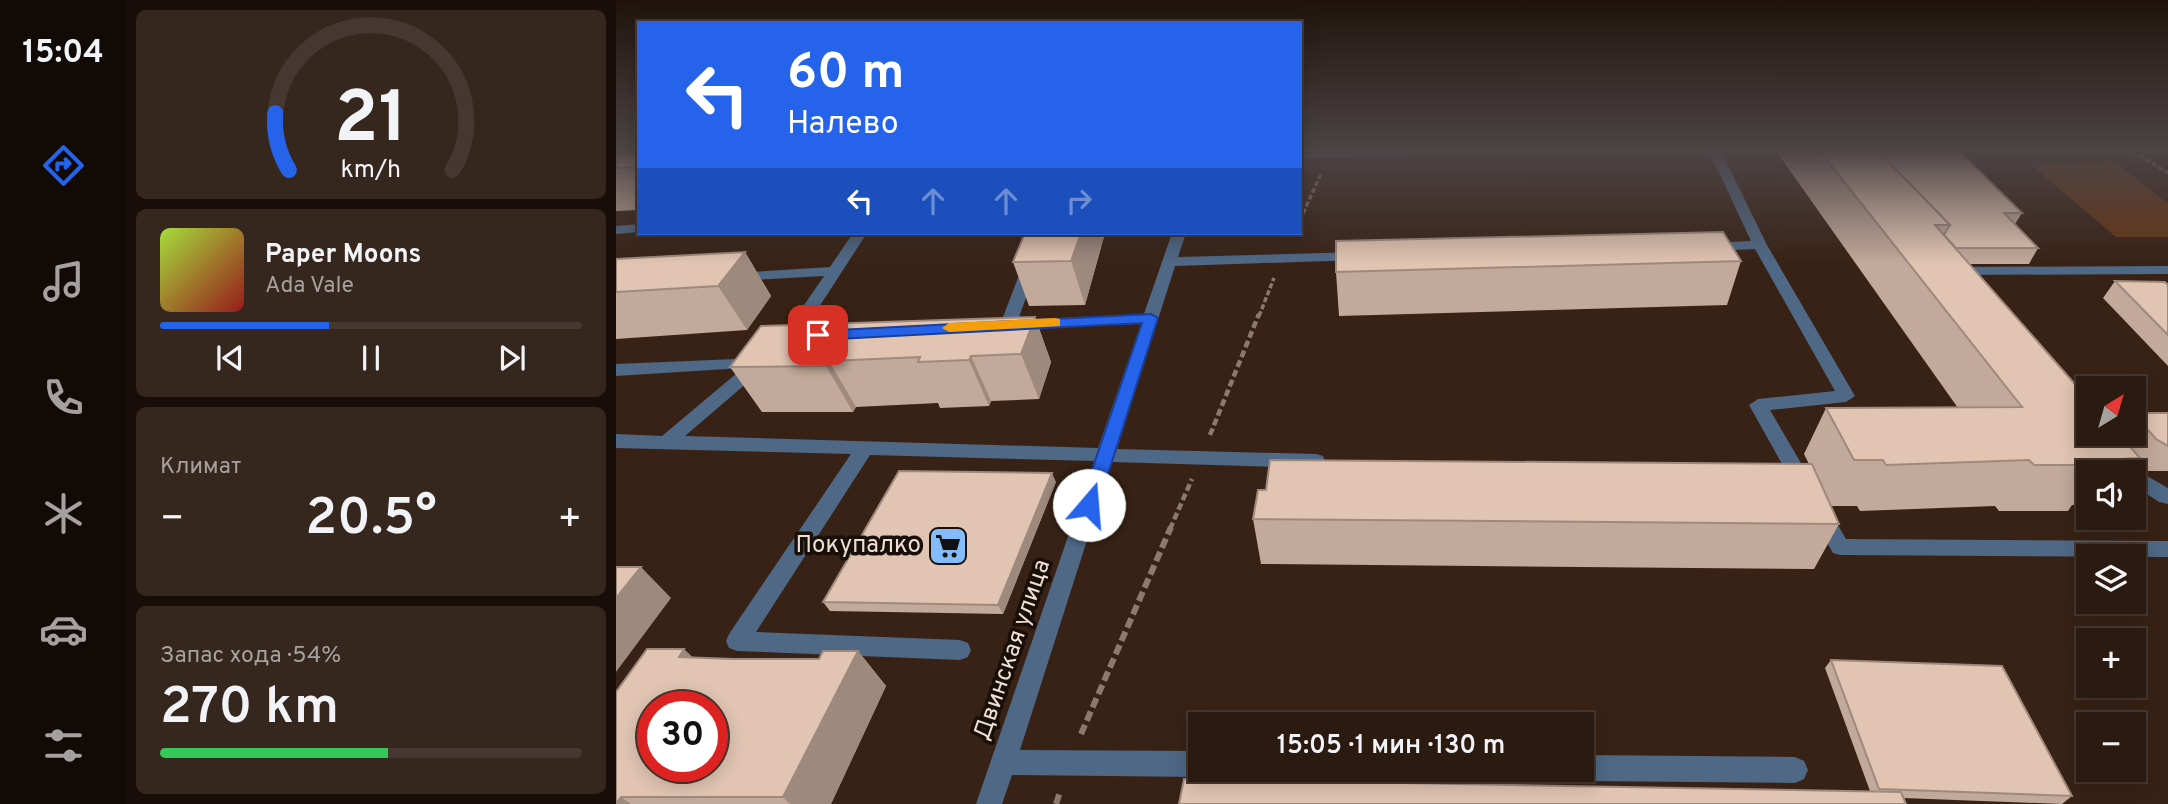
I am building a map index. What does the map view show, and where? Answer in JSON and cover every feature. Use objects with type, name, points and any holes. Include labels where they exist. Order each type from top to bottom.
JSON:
[{"type":"street","points":[[1733,189],[1760,245],[1846,396],[1758,405],[1840,547],[2168,549]]},
{"type":"street","points":[[616,230],[637,228]]},
{"type":"street","points":[[665,443],[791,337],[859,235]]},
{"type":"street","points":[[1041,235],[1001,325],[1151,318]]},
{"type":"street","name":"Двинская улица","points":[[989,804],[1179,235]]},
{"type":"street","points":[[1692,247],[1760,245]]},
{"type":"street","points":[[1170,262],[1378,256]]},
{"type":"street","points":[[1960,291],[1937,266],[2168,270]]},
{"type":"street","points":[[725,278],[835,271]]},
{"type":"street","points":[[791,337],[818,335]]},
{"type":"street","points":[[616,370],[761,362]]},
{"type":"street","points":[[616,441],[1107,453],[1340,462]]},
{"type":"street","points":[[866,447],[737,641],[960,650]]},
{"type":"street","points":[[1772,478],[1800,479]]},
{"type":"street","points":[[2146,486],[2167,503]]},
{"type":"street","points":[[1003,762],[1188,764]]},
{"type":"street","points":[[1594,768],[1795,770]]},
{"type":"path","points":[[1302,216],[1315,189]]},
{"type":"path","points":[[1056,804],[1069,762],[1201,457],[1283,258]]},
{"type":"shaded area","points":[[2059,189],[2149,189],[2168,203],[2168,237],[2116,237]]},
{"type":"building","points":[[1850,189],[1915,189],[1950,225],[1935,225],[2076,385],[2076,446],[2130,446],[2140,458],[2076,460],[2076,465],[2034,465],[2029,460],[1886,465],[1883,460],[1854,460],[1826,408],[2022,407]]},
{"type":"building","points":[[1915,189],[1997,189],[2022,213],[2004,213],[2038,248],[1956,248],[1944,235],[1950,225]]},
{"type":"building","points":[[1723,232],[1741,261],[1336,272],[1336,241]]},
{"type":"building","points":[[1024,235],[1080,235],[1071,261],[1013,262]]},
{"type":"building","points":[[745,252],[718,286],[616,292],[616,259]]},
{"type":"building","points":[[2115,281],[2165,282],[2168,285],[2168,335]]},
{"type":"building","points":[[1035,317],[1021,354],[971,356],[969,360],[918,362],[920,357],[829,361],[826,366],[730,367],[761,326]]},
{"type":"building","points":[[2146,413],[2168,413],[2168,446],[2156,439],[2146,428]]},
{"type":"building","points":[[1270,460],[1812,464],[1839,524],[1253,519],[1258,490],[1266,490]]},
{"type":"building","name":"Покупалко","points":[[899,471],[1052,473],[998,605],[823,602]]},
{"type":"building","points":[[616,567],[641,567],[616,598]]},
{"type":"building","points":[[647,649],[684,649],[679,657],[733,659],[819,659],[823,651],[858,651],[783,797],[621,797],[616,804],[616,692]]},
{"type":"building","points":[[1831,660],[2002,666],[2072,796],[1879,789]]},
{"type":"building","points":[[1184,779],[1188,779],[1188,782],[1349,782],[1901,792],[1906,804],[1179,804]]},
{"type":"slow traffic","points":[[949,328],[1055,323]]},
{"type":"place","name":"Покупалко","points":[[948,546]]},
{"type":"route","points":[[818,335],[1151,318],[1089,505]]}]
